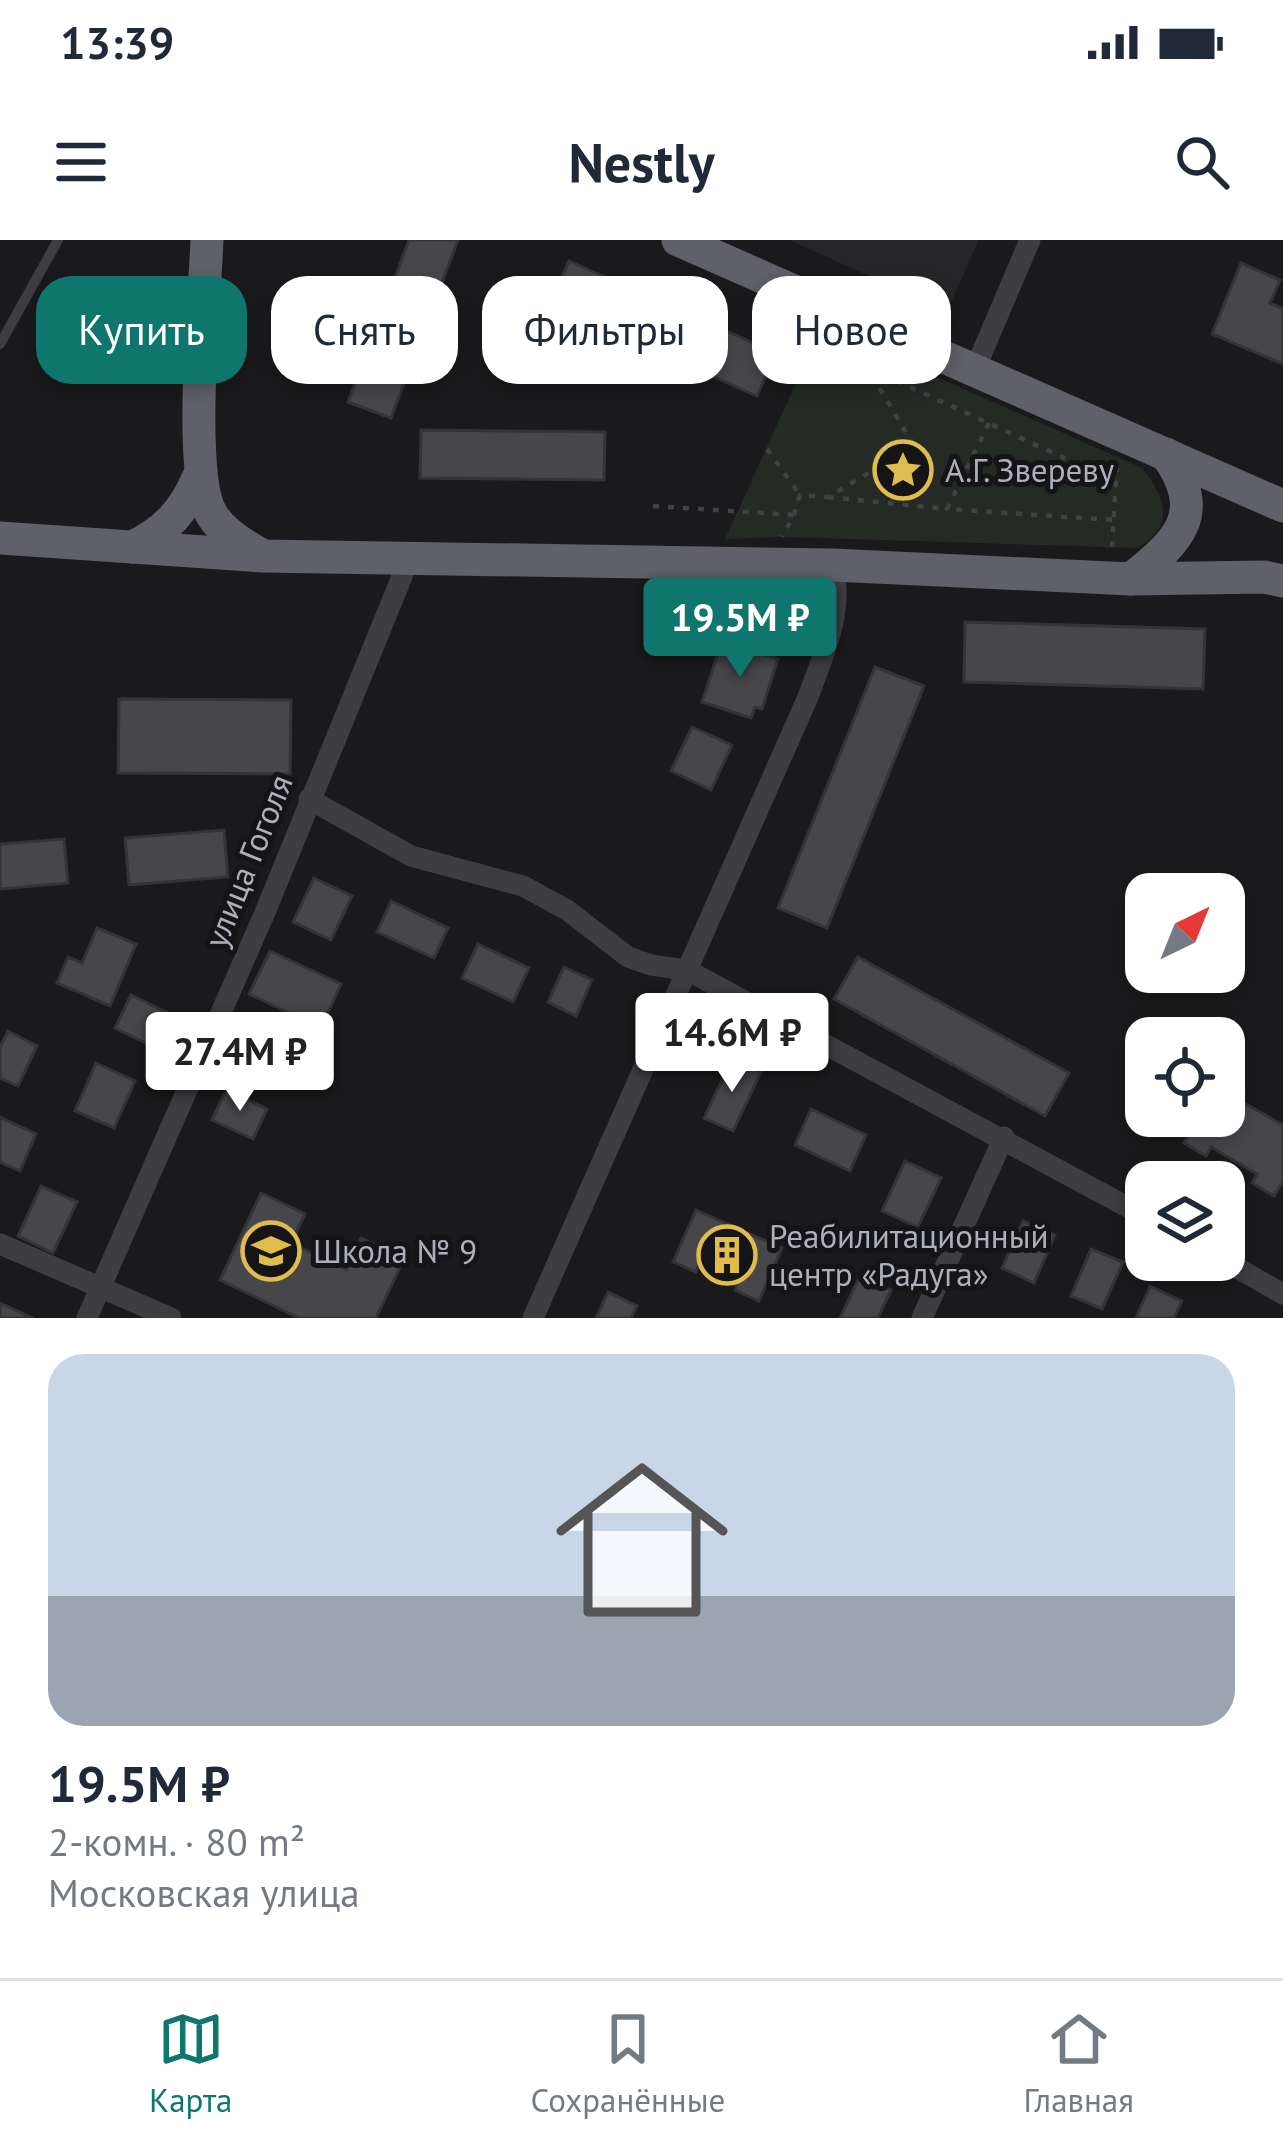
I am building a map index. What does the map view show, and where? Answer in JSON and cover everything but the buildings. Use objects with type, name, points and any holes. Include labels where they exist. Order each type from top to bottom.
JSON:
[{"type":"highway","points":[[207,240],[199,476],[212,516],[240,543],[263,556]]},
{"type":"highway","points":[[678,240],[1283,506]]},
{"type":"highway","points":[[1131,579],[1163,554],[1181,532],[1187,514],[1186,490],[1166,454]]},
{"type":"highway","points":[[133,547],[180,514],[199,476]]},
{"type":"highway","points":[[0,538],[263,556],[833,565],[1131,579],[1283,580]]},
{"type":"street","points":[[975,369],[1030,240]]},
{"type":"street","name":"улица Гоголя","points":[[87,1318],[266,910],[399,584],[402,558]]},
{"type":"street","points":[[532,1318],[808,697],[832,631],[839,591],[833,565]]},
{"type":"street","points":[[309,799],[412,856],[523,886],[567,910],[628,957],[687,970],[1125,1205]]},
{"type":"street","points":[[922,1318],[1004,1137]]},
{"type":"street","points":[[0,1244],[171,1318]]},
{"type":"street","points":[[1245,1272],[1283,1294]]},
{"type":"lane","points":[[0,344],[58,240]]},
{"type":"path","points":[[828,497],[914,446],[876,384]]},
{"type":"path","points":[[903,384],[1116,482]]},
{"type":"path","points":[[947,509],[988,423]]},
{"type":"path","points":[[766,448],[800,495]]},
{"type":"path","points":[[1112,547],[1118,456]]},
{"type":"path","points":[[800,495],[1114,520]]},
{"type":"path","points":[[782,537],[800,495]]},
{"type":"path","points":[[653,506],[794,515]]},
{"type":"path","points":[[657,1070],[751,1004]]},
{"type":"shaded area","points":[[789,240],[979,240],[951,302],[951,276],[869,276]]},
{"type":"shaded area","points":[[951,383],[1142,468],[1157,490],[1163,511],[1157,531],[1136,548],[725,539],[796,384]]},
{"type":"place","name":"А.Г. Звереву","points":[[903,470]]},
{"type":"place","name":"Школа № 9","points":[[271,1251]]},
{"type":"place","name":"Реабилитационный центр «Радуга»","points":[[727,1255]]}]
